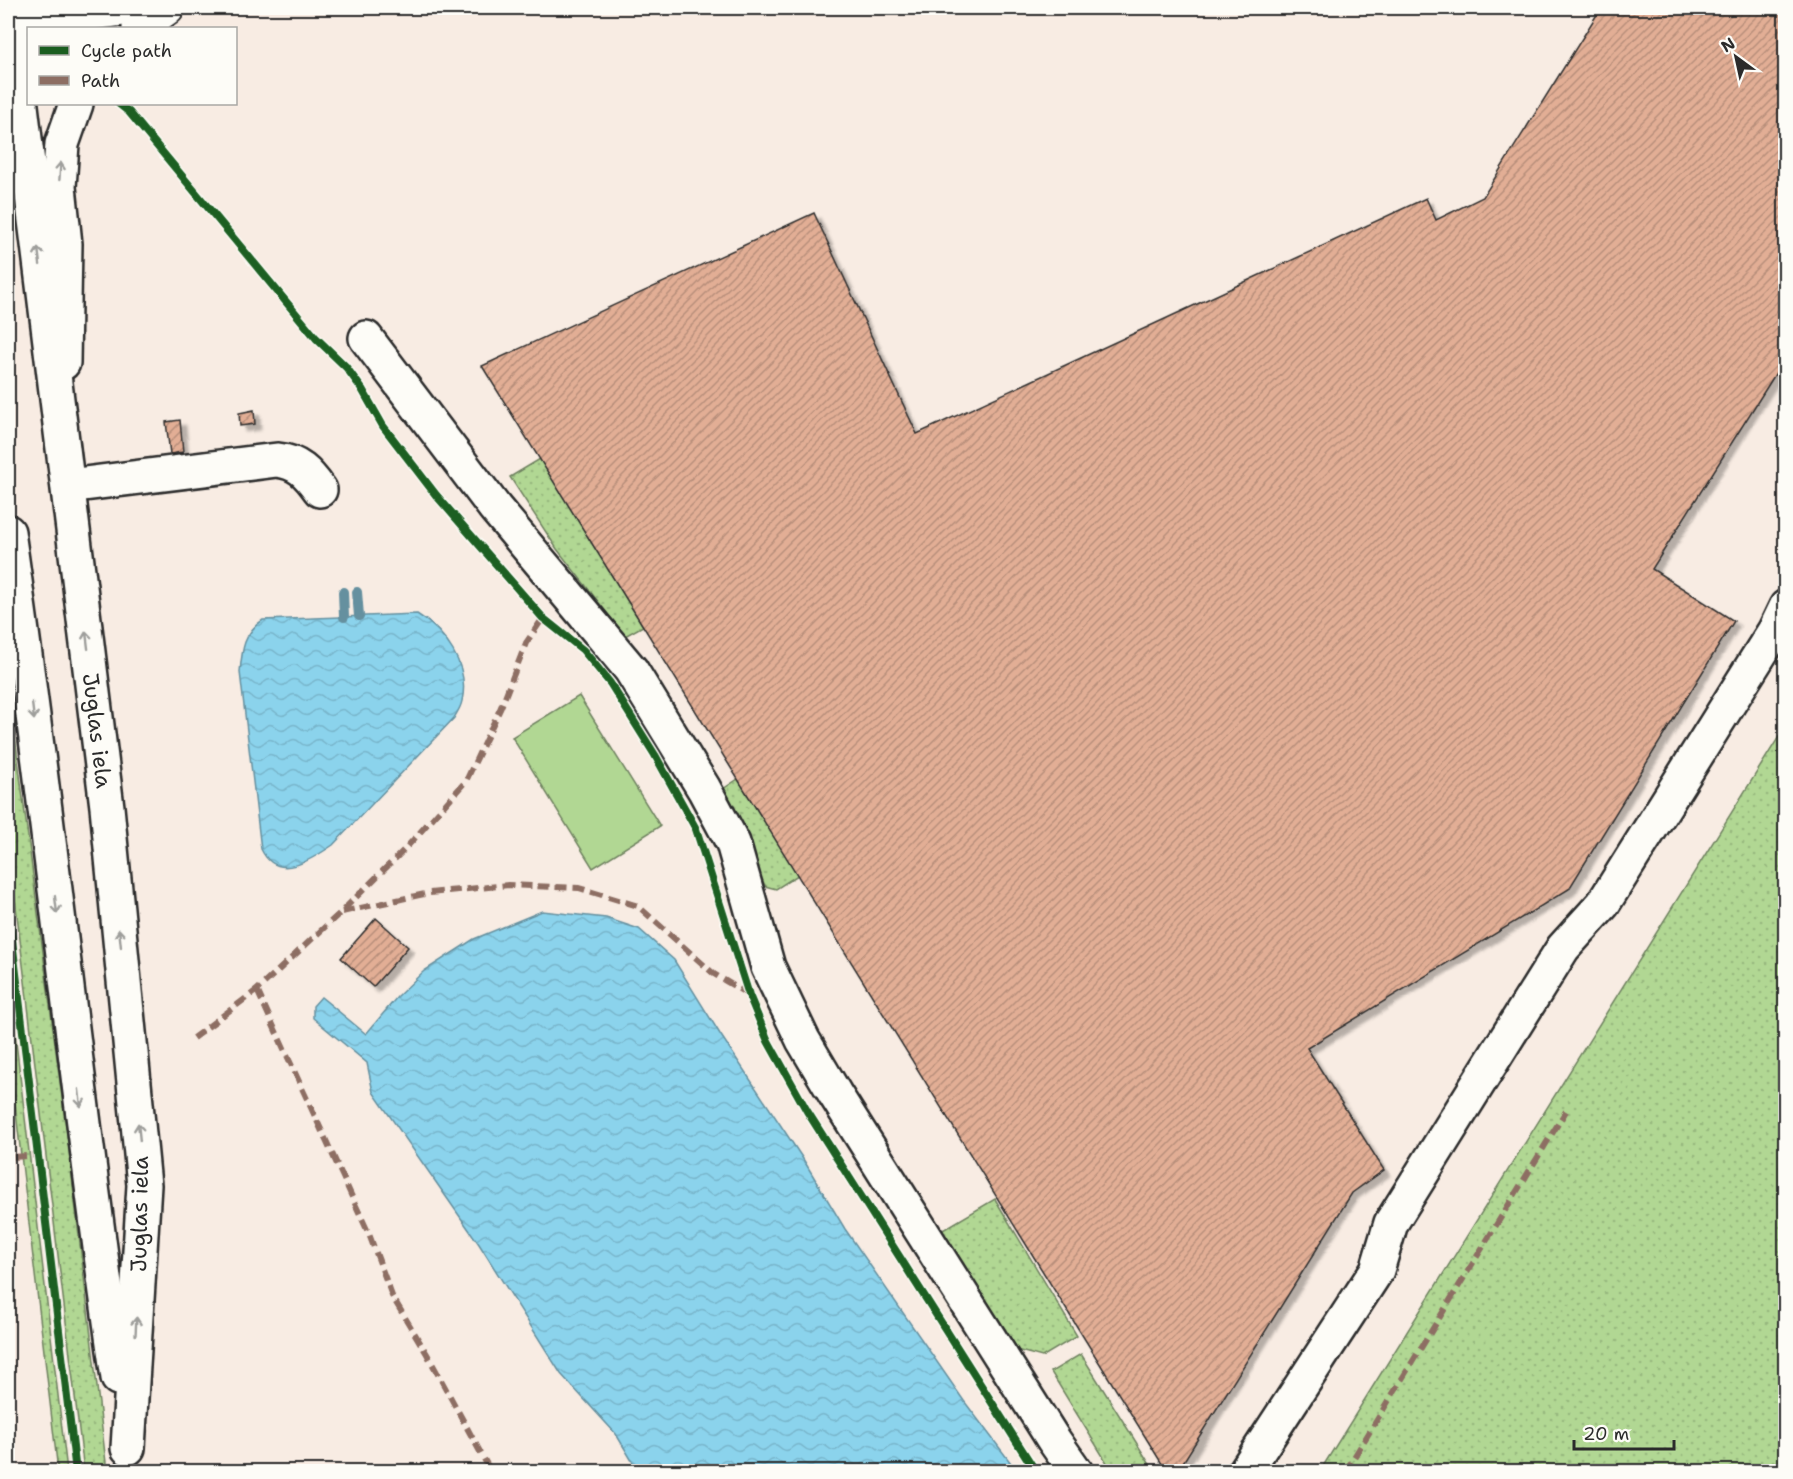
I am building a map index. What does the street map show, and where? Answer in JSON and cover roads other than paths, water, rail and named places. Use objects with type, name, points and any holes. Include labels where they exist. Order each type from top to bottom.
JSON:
[{"type":"main road","points":[[9,13],[66,16],[131,8]]},
{"type":"main road","points":[[140,27],[167,8]]},
{"type":"main road","name":"Juglas iela","points":[[9,13],[107,807],[144,1185],[130,1460]]},
{"type":"main road","points":[[62,440],[65,244],[59,187],[62,144],[76,105]]},
{"type":"main road","points":[[366,338],[495,508],[631,670],[704,789],[733,843],[768,968],[803,1040],[1053,1439],[1076,1472]]},
{"type":"main road","points":[[68,486],[186,483],[268,461],[284,460],[304,469],[320,490]]},
{"type":"main road","name":"Juglas iela","points":[[8,532],[27,665],[94,1213],[130,1460]]},
{"type":"main road","points":[[1245,1472],[1377,1270],[1391,1223],[1538,987],[1563,948],[1604,904],[1775,630],[1785,607]]},
{"type":"water","points":[[417,614],[446,640],[459,663],[464,688],[458,712],[333,845],[305,862],[285,867],[276,865],[261,849],[240,672],[247,637],[263,620]]},
{"type":"water","points":[[542,911],[606,918],[639,929],[674,960],[803,1159],[845,1229],[964,1401],[1017,1471],[638,1471],[616,1434],[561,1374],[479,1244],[373,1092],[367,1063],[313,1018],[313,1006],[321,997],[366,1034],[397,997],[424,971],[474,939]]},
{"type":"waterway","points":[[343,592],[344,617]]},
{"type":"waterway","points":[[357,592],[359,616]]}]
